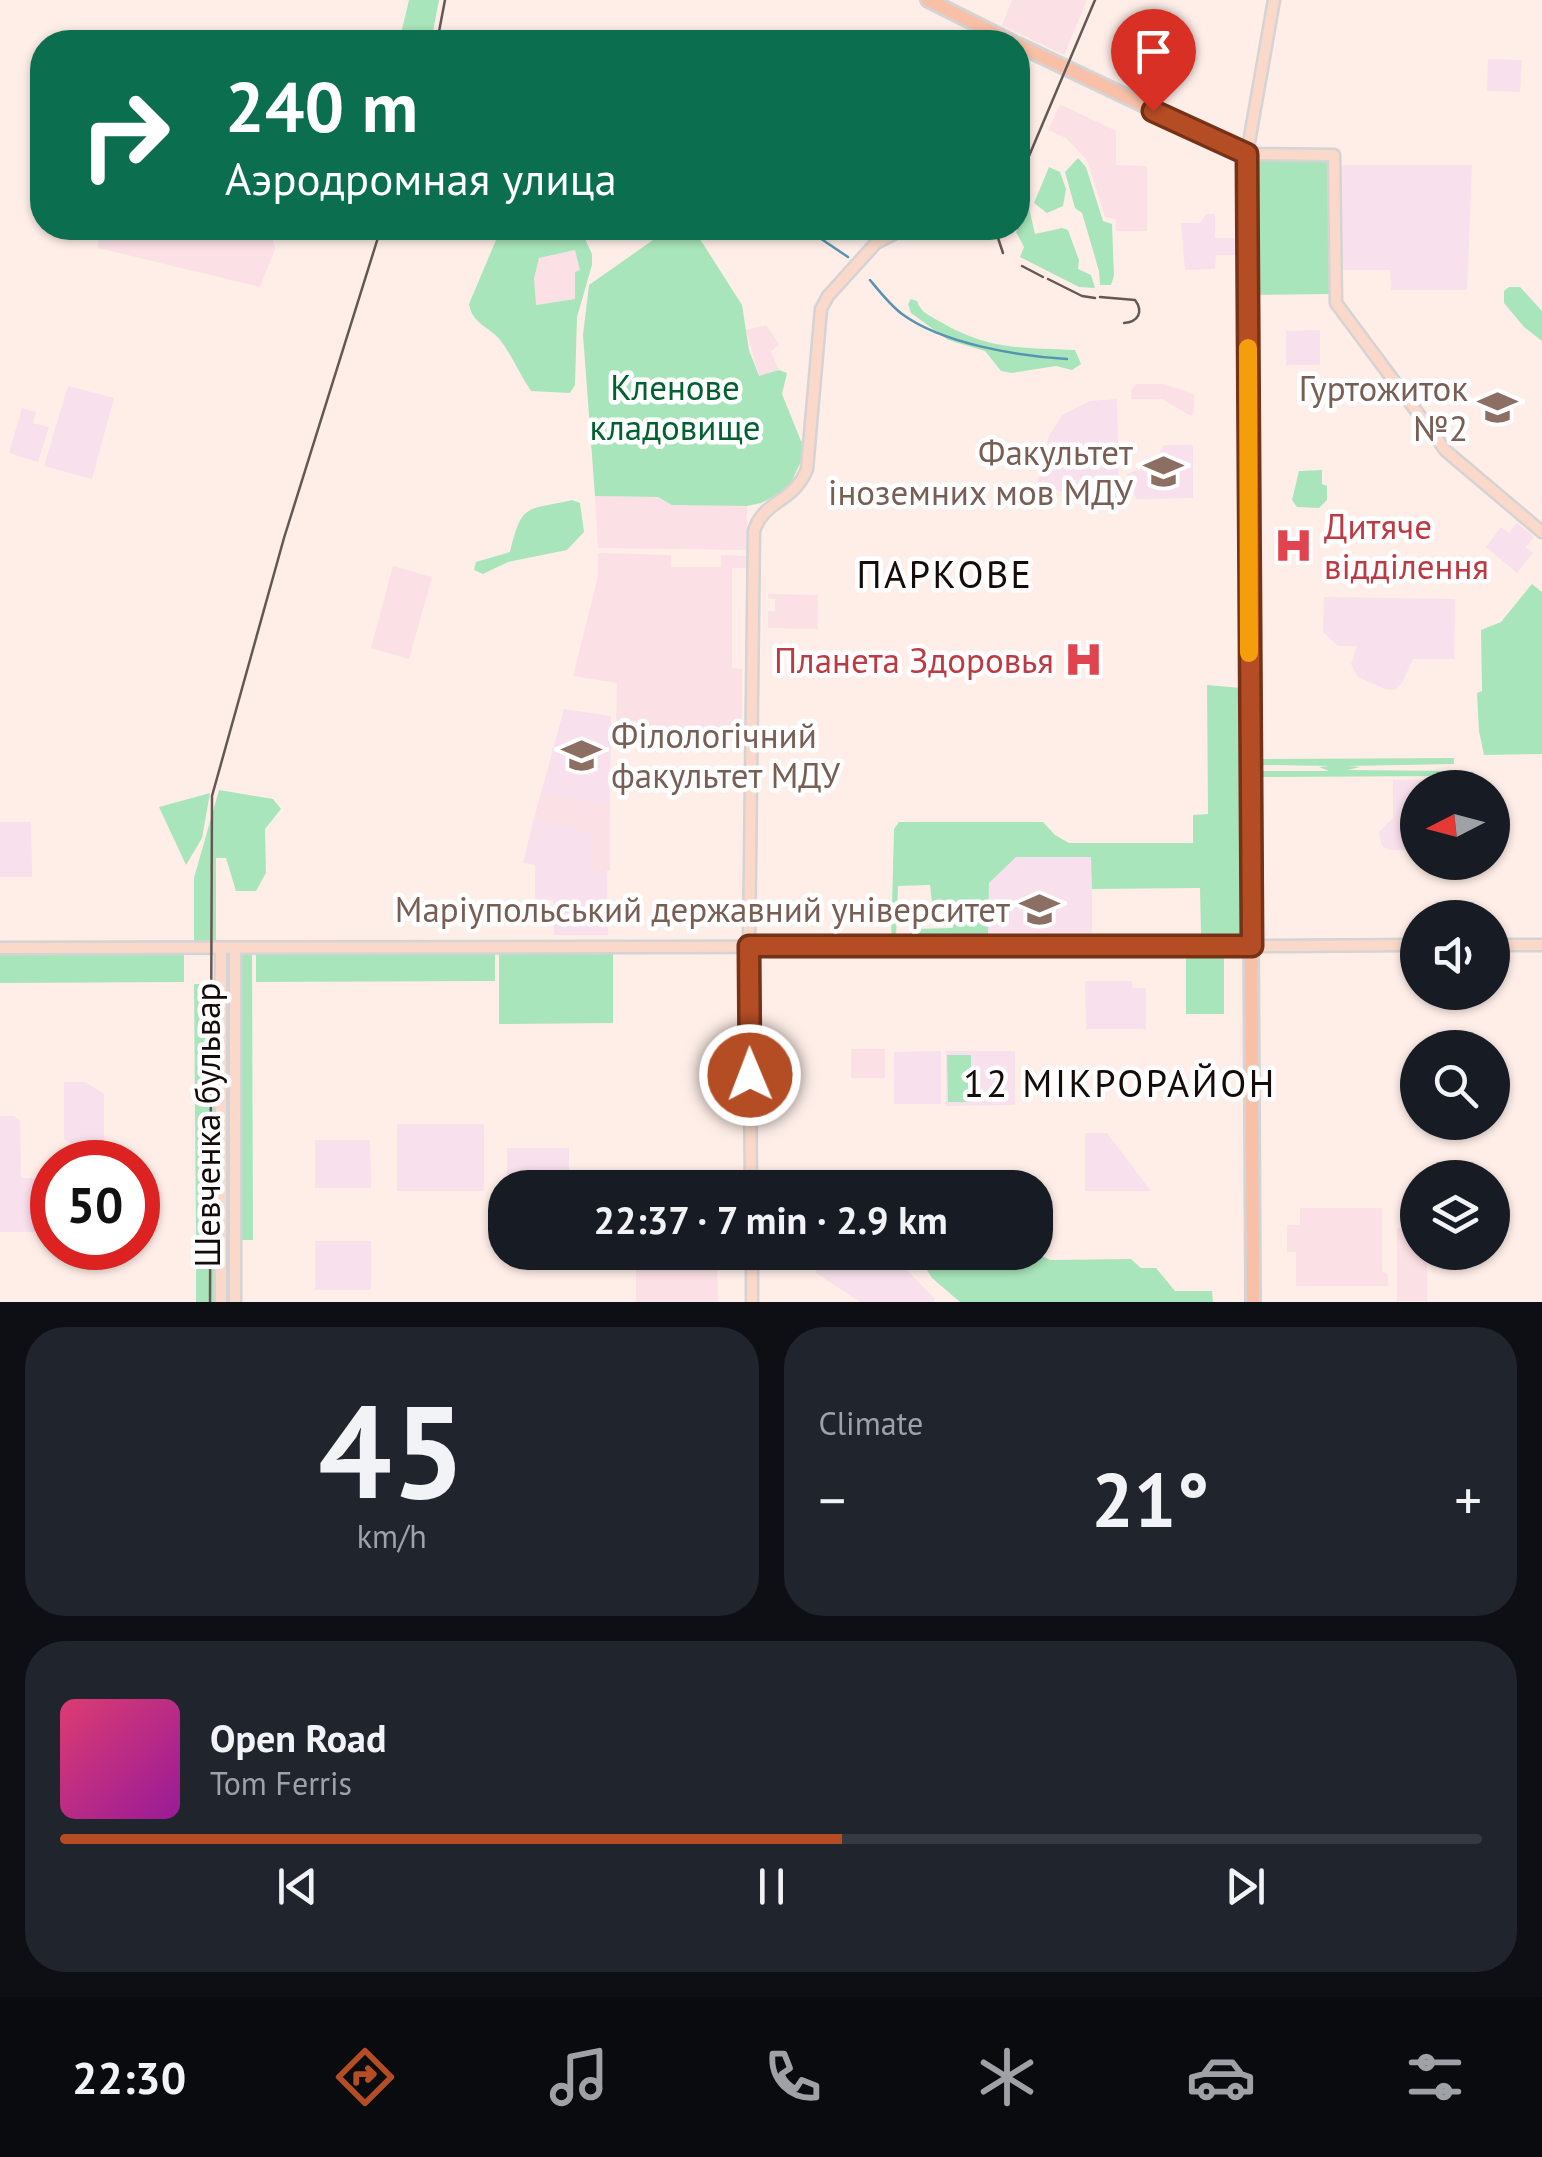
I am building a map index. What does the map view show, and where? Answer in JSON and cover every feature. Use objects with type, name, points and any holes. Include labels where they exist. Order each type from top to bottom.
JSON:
[{"type":"highway","points":[[928,0],[978,30]]},
{"type":"highway","points":[[1030,51],[1247,154],[1252,682],[1249,1302]]},
{"type":"main road","points":[[1274,0],[1247,154],[1334,155],[1334,298],[1446,451],[1542,532]]},
{"type":"main road","points":[[751,1170],[754,531],[762,514],[797,489],[807,469],[823,305],[882,240]]},
{"type":"main road","points":[[1510,945],[1542,944]]},
{"type":"main road","points":[[0,948],[1400,945]]},
{"type":"main road","name":"Шевченка бульвар","points":[[221,948],[222,1302]]},
{"type":"main road","name":"Шевченка бульвар","points":[[235,948],[235,1302]]},
{"type":"main road","points":[[221,1242],[235,1242]]},
{"type":"main road","points":[[752,1270],[752,1302]]},
{"type":"shaded area","points":[[1012,0],[1087,0],[1064,55],[1030,39],[1030,30],[1012,30],[1002,25]]},
{"type":"shaded area","points":[[1488,59],[1522,60],[1520,92],[1487,91]]},
{"type":"shaded area","points":[[1060,104],[1116,131],[1116,165],[1147,166],[1147,231],[1116,231],[1116,219],[1105,217],[1087,160],[1066,138],[1048,130]]},
{"type":"shaded area","points":[[1341,165],[1472,165],[1467,290],[1391,290],[1390,270],[1342,270]]},
{"type":"shaded area","points":[[1206,214],[1215,214],[1215,238],[1237,238],[1237,255],[1216,255],[1215,269],[1185,270],[1181,223],[1200,223]]},
{"type":"shaded area","points":[[98,240],[273,240],[275,249],[260,287],[98,248]]},
{"type":"shaded area","points":[[576,250],[580,271],[575,299],[535,305],[534,279],[539,258]]},
{"type":"shaded area","points":[[766,325],[779,344],[771,352],[779,370],[759,376],[746,330]]},
{"type":"shaded area","points":[[1320,330],[1320,365],[1286,365],[1286,331]]},
{"type":"shaded area","points":[[1137,384],[1164,384],[1194,394],[1194,411],[1191,416],[1162,399],[1131,399],[1131,390]]},
{"type":"shaded area","points":[[68,386],[114,398],[92,479],[44,466]]},
{"type":"shaded area","points":[[1117,399],[1119,499],[1106,508],[1037,483],[1049,436],[1062,415],[1090,401]]},
{"type":"shaded area","points":[[22,408],[36,412],[33,423],[49,427],[38,462],[9,453]]},
{"type":"shaded area","name":"Факультет іноземних мов МДУ","points":[[1164,445],[1193,445],[1193,498],[1136,499],[1127,474],[1154,464]]},
{"type":"shaded area","points":[[595,496],[658,497],[672,505],[747,506],[747,550],[598,548]]},
{"type":"shaded area","points":[[1517,523],[1534,537],[1526,547],[1533,553],[1517,573],[1486,547],[1501,527],[1509,533]]},
{"type":"shaded area","points":[[598,553],[671,555],[671,567],[721,567],[721,555],[747,556],[747,568],[732,568],[732,668],[742,669],[742,726],[735,727],[735,741],[692,742],[692,729],[616,730],[617,683],[573,676],[598,577]]},
{"type":"shaded area","points":[[393,566],[432,577],[409,659],[371,648]]},
{"type":"shaded area","points":[[768,594],[818,595],[818,629],[768,628],[768,611],[775,611],[775,599],[768,598]]},
{"type":"shaded area","points":[[1324,597],[1455,599],[1454,659],[1413,659],[1395,690],[1358,677],[1351,664],[1357,646],[1338,646],[1323,632]]},
{"type":"shaded area","name":"Філологічний факультет МДУ","points":[[564,709],[611,716],[610,805],[541,793]]},
{"type":"shaded area","points":[[1393,780],[1400,780],[1400,850],[1382,846],[1379,832],[1393,818]]},
{"type":"shaded area","points":[[541,793],[610,805],[610,871],[592,871],[592,833],[534,818]]},
{"type":"shaded area","points":[[534,818],[592,833],[592,870],[607,871],[608,935],[554,935],[553,900],[535,900],[535,865],[523,863]]},
{"type":"shaded area","points":[[0,822],[31,822],[32,877],[0,877]]},
{"type":"shaded area","name":"Маріупольський державний університет","points":[[1016,856],[1092,856],[1092,935],[988,936],[989,883]]},
{"type":"shaded area","points":[[1085,981],[1132,981],[1133,988],[1146,988],[1146,1029],[1086,1029]]},
{"type":"shaded area","points":[[851,1049],[885,1049],[885,1078],[851,1078]]},
{"type":"shaded area","points":[[941,1051],[941,1104],[894,1104],[894,1052]]},
{"type":"shaded area","points":[[946,1051],[1015,1051],[1015,1105],[946,1106]]},
{"type":"shaded area","points":[[64,1082],[85,1082],[104,1094],[104,1140],[64,1139]]},
{"type":"shaded area","points":[[0,1116],[14,1116],[20,1121],[21,1178],[30,1178],[30,1232],[0,1232]]},
{"type":"shaded area","points":[[397,1124],[484,1124],[484,1191],[397,1191]]},
{"type":"shaded area","points":[[1085,1133],[1107,1133],[1151,1191],[1085,1191]]},
{"type":"shaded area","points":[[315,1140],[370,1140],[371,1188],[315,1188]]},
{"type":"shaded area","points":[[507,1148],[569,1148],[569,1170],[507,1170]]},
{"type":"shaded area","points":[[1300,1208],[1382,1208],[1382,1271],[1388,1275],[1388,1286],[1296,1286],[1296,1252],[1287,1252],[1287,1225],[1300,1225]]},
{"type":"shaded area","points":[[1400,1228],[1400,1270],[1427,1270],[1427,1301],[1397,1301]]},
{"type":"shaded area","points":[[315,1241],[371,1241],[371,1290],[315,1290]]},
{"type":"shaded area","points":[[636,1270],[717,1270],[718,1302],[636,1302]]},
{"type":"shaded area","points":[[907,1270],[935,1299],[860,1302],[816,1273]]},
{"type":"green space","points":[[409,0],[439,0],[433,30],[402,30]]},
{"type":"green space","points":[[1078,158],[1086,167],[1103,221],[1112,224],[1111,285],[1100,285],[1082,213],[1075,208],[1065,172]]},
{"type":"green space","points":[[1259,158],[1331,158],[1331,294],[1251,295],[1251,164]]},
{"type":"green space","points":[[1049,167],[1060,172],[1066,189],[1063,206],[1047,213],[1034,203]]},
{"type":"green space","points":[[1030,212],[1035,234],[1068,230],[1079,260],[1078,269],[1091,275],[1095,288],[1079,287],[1020,257],[1024,247],[1020,240],[1030,240]]},
{"type":"green space","points":[[496,240],[586,240],[592,265],[577,317],[575,385],[570,393],[531,391],[501,341],[477,321],[469,304]],"holes":[[[575,250],[580,270],[575,272],[575,299],[536,305],[534,279],[539,258]]]},
{"type":"green space","name":"Кленове кладовище","points":[[653,240],[701,240],[742,305],[749,350],[759,376],[779,370],[787,373],[782,394],[804,442],[803,457],[788,489],[747,506],[672,505],[658,497],[595,496],[583,335],[589,285]]},
{"type":"green space","points":[[1520,287],[1542,311],[1542,341],[1504,303],[1504,291]]},
{"type":"green space","points":[[911,299],[929,315],[974,338],[1006,346],[1075,350],[1081,364],[1072,370],[1056,366],[1001,371],[985,351],[948,340],[911,313]]},
{"type":"green space","points":[[1322,470],[1327,500],[1319,508],[1297,507],[1292,500],[1299,471]]},
{"type":"green space","points":[[572,500],[580,503],[584,532],[567,550],[508,562],[483,574],[474,570],[476,562],[510,552],[518,524],[529,511]]},
{"type":"green space","points":[[1532,584],[1542,592],[1542,754],[1484,755],[1477,693],[1482,691],[1481,630],[1501,622]]},
{"type":"green space","points":[[1207,685],[1242,688],[1243,944],[891,944],[894,829],[899,822],[1043,822],[1069,843],[1193,843],[1193,815],[1208,814]],"holes":[[[1016,857],[1091,857],[1092,889],[1200,888],[1201,934],[988,935],[989,883]],[[930,885],[933,911],[952,912],[953,928],[912,929],[909,937],[896,937],[898,886]]]},
{"type":"green space","points":[[1454,758],[1454,764],[1348,766],[1360,767],[1348,770],[1400,770],[1400,776],[1262,777],[1262,771],[1329,771],[1319,767],[1330,766],[1262,765],[1262,759]]},
{"type":"green space","points":[[219,790],[273,799],[281,809],[265,829],[266,873],[256,891],[236,891],[226,858],[216,858],[216,945],[194,946],[194,878]]},
{"type":"green space","points":[[210,793],[202,838],[186,865],[159,807]]},
{"type":"green space","points":[[495,949],[495,981],[256,982],[256,950]]},
{"type":"green space","points":[[499,949],[613,949],[613,1023],[499,1024]]},
{"type":"green space","points":[[0,950],[184,950],[184,982],[0,983]]},
{"type":"green space","points":[[223,950],[233,950],[233,1240],[223,1240]]},
{"type":"green space","points":[[236,950],[252,950],[253,1240],[237,1240]]},
{"type":"green space","points":[[1186,957],[1224,957],[1224,1014],[1186,1014]]},
{"type":"green space","points":[[194,984],[219,984],[219,1240],[196,1240]]},
{"type":"green space","points":[[947,1055],[971,1055],[971,1102],[948,1102]]},
{"type":"green space","points":[[196,1244],[219,1244],[219,1302],[196,1302]]},
{"type":"green space","points":[[1131,1259],[1141,1268],[1156,1268],[1175,1291],[1212,1291],[1213,1302],[960,1302],[927,1270],[1053,1270],[1053,1260]]},
{"type":"waterway","points":[[823,240],[848,257]]},
{"type":"waterway","points":[[870,280],[902,314],[938,333],[1004,351],[1067,359]]},
{"type":"tram line","points":[[439,30],[445,0]]},
{"type":"tram line","points":[[1030,154],[1095,0]]},
{"type":"tram line","points":[[210,1302],[212,796],[284,538],[377,240]]},
{"type":"tram line","points":[[999,240],[1003,253]]},
{"type":"tram line","points":[[1022,266],[1043,277]]},
{"type":"tram line","points":[[1048,279],[1082,296],[1095,298]]},
{"type":"tram line","points":[[1100,297],[1135,300],[1138,316],[1124,323]]},
{"type":"slow traffic","points":[[1248,348],[1249,653]]},
{"type":"place","name":"Гуртожиток №2","points":[[1498,408]]},
{"type":"place","name":"Факультет іноземних мов МДУ","points":[[1163,472]]},
{"type":"place","name":"Дитяче відділення","points":[[1294,546]]},
{"type":"place","name":"Планета Здоровья","points":[[1084,660]]},
{"type":"place","name":"Філологічний факультет МДУ","points":[[581,755]]},
{"type":"place","name":"Маріупольський державний університет","points":[[1040,909]]},
{"type":"district","name":"ПАРКОВЕ","points":[[945,573]]},
{"type":"district","name":"12 МІКРОРАЙОН","points":[[1120,1082]]},
{"type":"route","points":[[750,1075],[749,946],[1252,946],[1247,154],[1153,111]]}]
